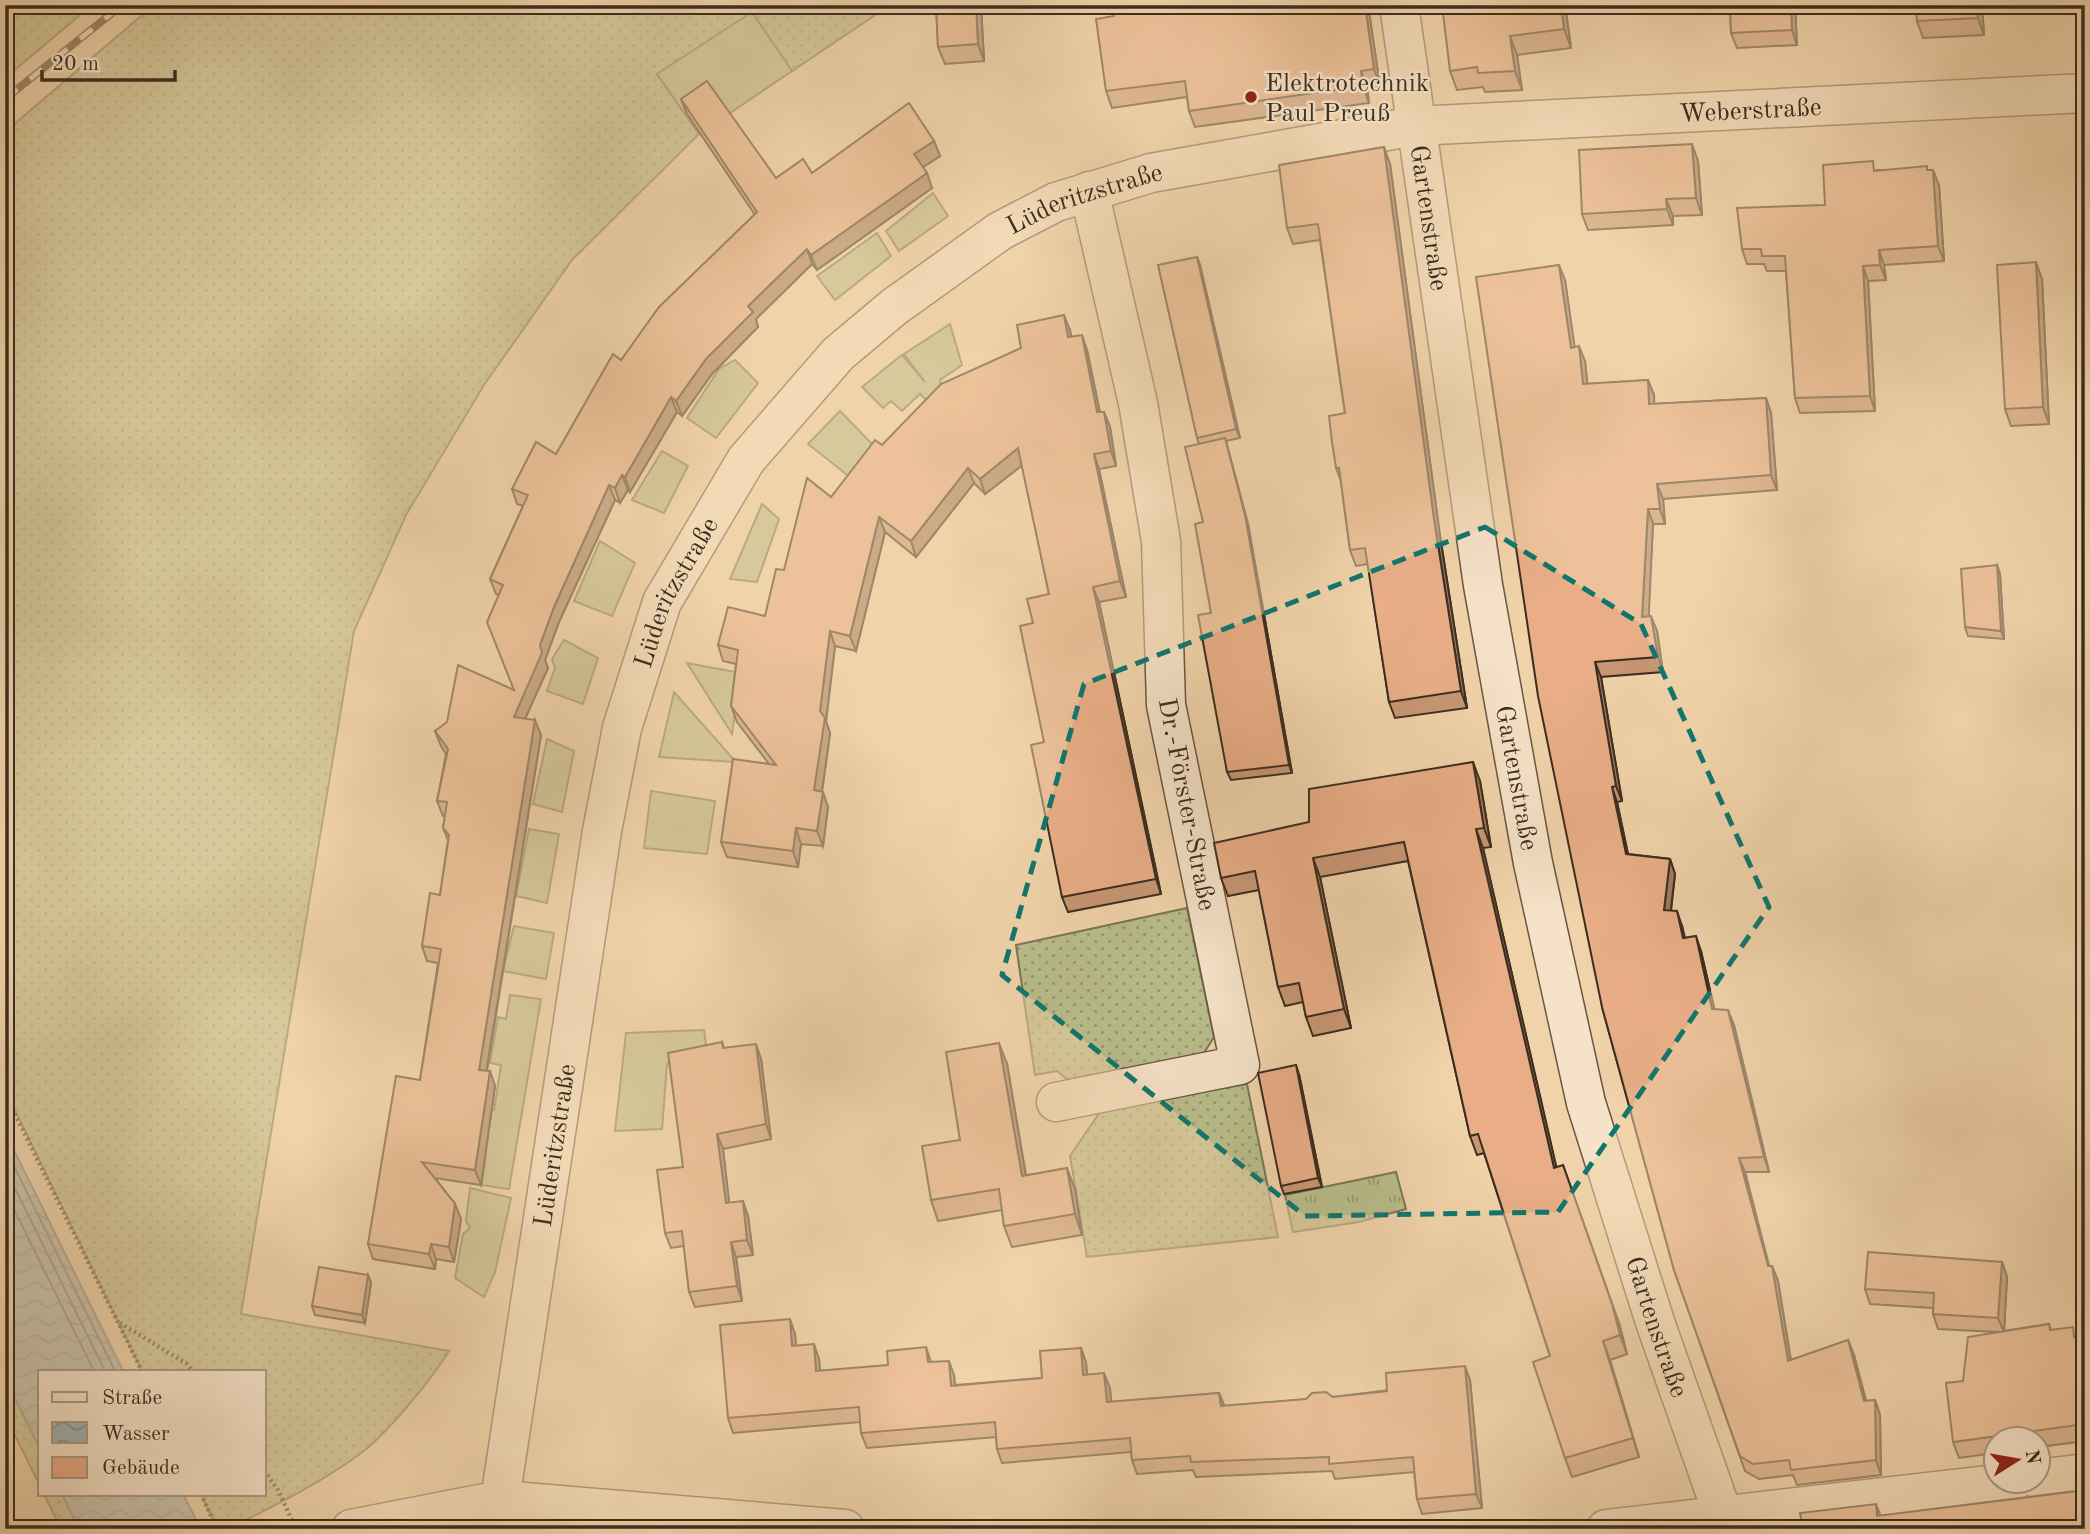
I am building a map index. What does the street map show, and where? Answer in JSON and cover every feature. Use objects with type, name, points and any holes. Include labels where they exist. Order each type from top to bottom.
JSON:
[{"type":"street","name":"Gartenstraße","points":[[1399,5],[1483,585],[1533,863],[1590,1116],[1655,1322],[1726,1523]]},
{"type":"street","name":"Weberstraße","points":[[1415,126],[2085,93]]},
{"type":"street","name":"Lüderitzstraße","points":[[500,1500],[602,831],[622,728],[662,602],[746,460],[838,354],[894,307],[1000,231],[1056,202],[1151,173],[1415,126]]},
{"type":"street","name":"Dr.-Förster-Straße","points":[[1056,1102],[1240,1065],[1166,705],[1161,541],[1138,403],[1089,191]]},
{"type":"street","points":[[2052,1477],[2085,1473]]},
{"type":"street","points":[[1606,1529],[1726,1523],[1982,1486]]},
{"type":"street","points":[[351,1529],[500,1500],[845,1529]]},
{"type":"path","points":[[5,1094],[142,1370]]},
{"type":"path","points":[[119,1323],[187,1364],[191,1370]]},
{"type":"path","points":[[266,1474],[278,1490],[296,1529]]},
{"type":"path","points":[[202,1496],[217,1529]]},
{"type":"highlighted area","points":[[1485,527],[1641,624],[1769,907],[1558,1212],[1305,1216],[1002,975],[1084,684]]},
{"type":"green space","points":[[5,5],[92,5],[5,78]]},
{"type":"green space","points":[[154,5],[890,5],[792,71],[752,13],[657,74],[699,134],[572,260],[484,385],[406,515],[354,631],[241,1314],[449,1351],[408,1406],[360,1454],[312,1485],[228,1529],[217,1529],[202,1496],[266,1496],[266,1370],[142,1370],[5,1090],[5,132]]},
{"type":"green space","points":[[752,12],[792,71],[699,134],[657,74]]},
{"type":"green space","points":[[933,193],[948,216],[899,251],[886,231]]},
{"type":"green space","points":[[877,233],[891,256],[835,300],[817,276]]},
{"type":"green space","points":[[950,324],[962,365],[940,380],[943,393],[933,407],[920,394],[902,411],[891,401],[883,408],[862,387],[902,355],[925,382],[904,354]]},
{"type":"green space","points":[[735,360],[758,383],[716,438],[687,418],[719,369]]},
{"type":"green space","points":[[840,411],[877,449],[851,478],[808,444]]},
{"type":"green space","points":[[662,451],[688,466],[664,513],[632,500]]},
{"type":"green space","points":[[762,504],[779,519],[757,582],[730,579]]},
{"type":"green space","points":[[600,541],[635,563],[612,616],[574,601]]},
{"type":"green space","points":[[564,640],[598,658],[583,704],[547,691],[555,668],[552,659]]},
{"type":"green space","points":[[687,663],[741,673],[732,734]]},
{"type":"green space","points":[[674,692],[736,762],[659,757]]},
{"type":"green space","points":[[547,739],[574,751],[562,812],[533,804]]},
{"type":"green space","points":[[651,791],[715,801],[707,854],[644,848]]},
{"type":"green space","points":[[529,829],[559,834],[547,903],[516,896]]},
{"type":"green space","points":[[1187,908],[1214,1037],[1198,1062],[1073,1084],[1057,1071],[1035,1075],[1016,945]]},
{"type":"green space","points":[[514,926],[554,933],[546,979],[503,971]]},
{"type":"green space","points":[[510,995],[541,999],[509,1189],[481,1185],[485,1163],[472,1160],[481,1108],[494,1110],[501,1065],[490,1063],[498,1017],[506,1019]]},
{"type":"green space","points":[[704,1030],[708,1058],[667,1064],[662,1129],[615,1131],[626,1033]]},
{"type":"green space","points":[[1247,1084],[1278,1237],[1087,1257],[1070,1156],[1102,1109]]},
{"type":"green space","points":[[1396,1172],[1406,1209],[1359,1222],[1293,1232],[1285,1195]]},
{"type":"green space","points":[[470,1188],[511,1198],[495,1272],[484,1297],[455,1278],[463,1234],[470,1228],[466,1221]]},
{"type":"green space","points":[[5,1378],[38,1445],[38,1482],[5,1415]]},
{"type":"green space","points":[[45,1496],[63,1496],[79,1529],[61,1529]]},
{"type":"water","points":[[5,1132],[123,1370],[38,1370],[38,1445],[5,1378]]},
{"type":"water","points":[[63,1496],[184,1496],[201,1529],[79,1529]]},
{"type":"building","points":[[936,5],[976,5],[978,44],[938,47]]},
{"type":"building","points":[[1143,5],[1365,5],[1374,69],[1361,71],[1363,86],[1189,111],[1185,81],[1106,91],[1096,19],[1114,16],[1113,9]]},
{"type":"building","points":[[1442,5],[1561,5],[1564,29],[1510,36],[1515,71],[1478,73],[1477,67],[1450,71]]},
{"type":"building","points":[[1730,5],[1791,5],[1792,30],[1731,33]]},
{"type":"building","points":[[1916,5],[1977,5],[1978,18],[1917,21]]},
{"type":"building","points":[[707,81],[776,178],[803,159],[812,173],[909,103],[934,141],[914,154],[927,173],[811,255],[807,249],[748,306],[753,312],[706,359],[676,401],[671,397],[625,477],[622,475],[615,488],[609,485],[554,607],[540,645],[542,653],[514,717],[535,720],[479,1070],[490,1071],[475,1170],[422,1162],[455,1204],[449,1247],[431,1244],[429,1254],[368,1244],[396,1076],[420,1080],[441,949],[422,946],[430,893],[440,895],[449,835],[443,828],[447,802],[437,801],[448,749],[435,731],[447,722],[458,665],[514,690],[487,622],[503,585],[490,579],[528,495],[512,489],[536,442],[556,454],[613,354],[621,360],[659,307],[757,212],[681,99]]},
{"type":"building","points":[[1692,144],[1696,198],[1666,199],[1667,209],[1582,214],[1579,150]]},
{"type":"building","points":[[1384,147],[1434,519],[1461,691],[1389,702],[1365,548],[1350,550],[1339,468],[1336,468],[1332,442],[1329,416],[1345,413],[1318,224],[1287,228],[1279,165]]},
{"type":"building","points":[[1873,161],[1874,171],[1927,166],[1927,170],[1933,170],[1938,246],[1879,250],[1880,265],[1863,266],[1870,396],[1795,398],[1785,256],[1762,256],[1761,249],[1742,249],[1737,208],[1825,205],[1823,165]]},
{"type":"building","points":[[1197,257],[1236,429],[1197,438],[1158,265]]},
{"type":"building","points":[[2036,262],[2043,407],[2005,409],[1997,265]]},
{"type":"building","points":[[1559,265],[1571,348],[1579,346],[1583,384],[1648,380],[1649,404],[1766,398],[1771,475],[1657,484],[1660,509],[1648,509],[1642,617],[1651,616],[1658,657],[1595,662],[1616,786],[1612,787],[1626,854],[1670,859],[1664,910],[1677,911],[1683,938],[1696,936],[1712,1009],[1728,1010],[1764,1157],[1739,1158],[1768,1266],[1772,1266],[1788,1361],[1848,1340],[1864,1401],[1875,1400],[1876,1460],[1791,1470],[1789,1460],[1753,1464],[1740,1456],[1674,1270],[1602,1007],[1538,696],[1476,277]]},
{"type":"building","points":[[1064,315],[1068,337],[1082,335],[1097,412],[1104,412],[1111,451],[1094,454],[1120,581],[1093,587],[1156,879],[1062,897],[1031,745],[1044,742],[1020,626],[1033,623],[1027,599],[1049,594],[1018,448],[980,479],[968,468],[911,541],[879,517],[850,636],[830,631],[820,711],[825,718],[814,790],[823,792],[817,831],[796,828],[793,851],[721,842],[733,759],[776,765],[731,706],[738,650],[718,645],[728,607],[765,616],[776,569],[784,570],[807,478],[831,497],[875,440],[882,445],[941,384],[1021,348],[1017,325]]},
{"type":"building","points":[[1225,438],[1245,515],[1289,765],[1227,772],[1198,615],[1211,613],[1195,524],[1203,522],[1185,447]]},
{"type":"building","points":[[1997,565],[2001,631],[1965,627],[1961,569]]},
{"type":"building","points":[[1473,762],[1484,828],[1476,829],[1554,1168],[1563,1165],[1612,1304],[1620,1335],[1603,1341],[1633,1438],[1565,1458],[1533,1362],[1550,1356],[1478,1134],[1470,1136],[1404,842],[1313,858],[1344,1009],[1306,1017],[1299,983],[1278,987],[1255,871],[1221,878],[1214,843],[1309,822],[1309,789]]},
{"type":"building","points":[[722,1042],[723,1048],[756,1044],[766,1124],[717,1134],[726,1203],[743,1201],[747,1240],[731,1242],[737,1286],[689,1292],[682,1231],[665,1233],[657,1170],[683,1167],[668,1053]]},
{"type":"building","points":[[999,1043],[1022,1176],[1067,1168],[1075,1214],[1004,1226],[999,1189],[931,1200],[922,1146],[960,1140],[946,1052]]},
{"type":"building","points":[[1296,1065],[1318,1178],[1281,1186],[1258,1073]]},
{"type":"building","points":[[1868,1252],[2002,1262],[1998,1318],[1933,1314],[1934,1293],[1865,1289]]},
{"type":"building","points":[[319,1267],[368,1275],[362,1315],[312,1306]]},
{"type":"building","points":[[790,1319],[792,1346],[814,1344],[816,1371],[888,1365],[887,1351],[926,1347],[928,1362],[949,1361],[951,1386],[1042,1378],[1040,1351],[1081,1348],[1083,1375],[1104,1373],[1107,1402],[1219,1393],[1221,1406],[1306,1399],[1312,1393],[1326,1392],[1333,1397],[1387,1391],[1386,1373],[1465,1366],[1476,1494],[1417,1499],[1413,1457],[1329,1464],[1329,1457],[1191,1462],[1190,1456],[1132,1460],[1130,1438],[997,1449],[995,1422],[861,1433],[859,1407],[728,1418],[720,1325]]},
{"type":"building","points":[[2049,1324],[2050,1330],[2073,1327],[2074,1337],[2085,1335],[2085,1424],[2052,1428],[2052,1426],[1982,1426],[1982,1438],[1953,1442],[1946,1383],[1963,1381],[1968,1337]]},
{"type":"building","points":[[2085,1490],[2085,1529],[1775,1529],[1802,1525],[1800,1513],[1876,1504],[1877,1516]]},
{"type":"railway","points":[[5,99],[122,5]]},
{"type":"place","name":"Elektrotechnik Paul Preuß","points":[[1251,97]]}]
